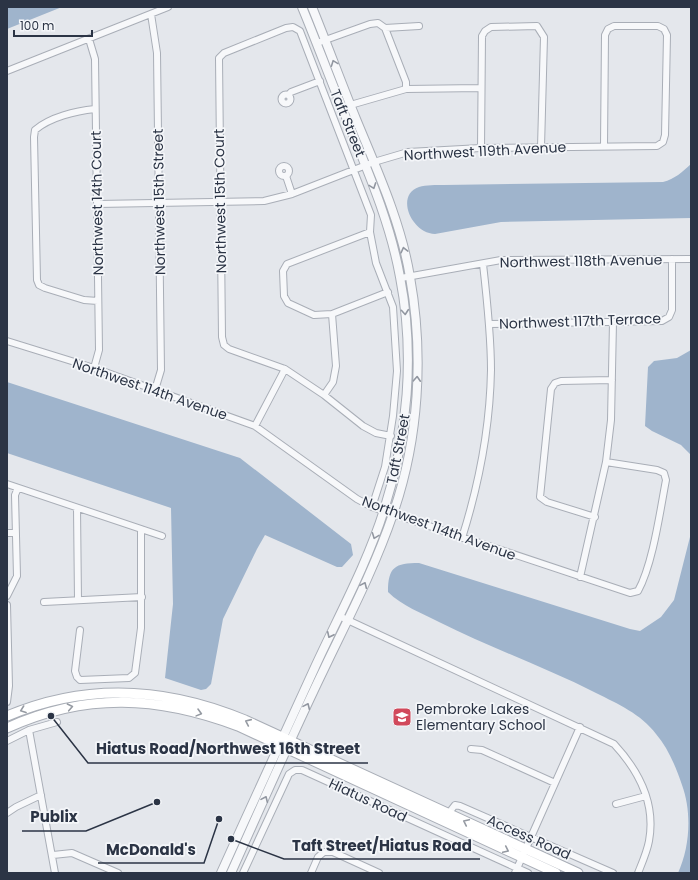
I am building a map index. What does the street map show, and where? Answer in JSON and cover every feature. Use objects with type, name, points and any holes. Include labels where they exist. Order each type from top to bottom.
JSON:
[{"type":"main road","points":[[7,716],[23,710],[116,686],[182,698],[214,707],[285,744],[524,854],[578,873]]},
{"type":"main road","points":[[7,728],[50,711],[75,706],[118,702],[147,703],[178,707],[208,715],[285,744]]},
{"type":"main road","points":[[346,772],[448,814],[524,854],[556,873]]},
{"type":"street","points":[[7,71],[168,7]]},
{"type":"street","name":"Taft Street","points":[[226,872],[254,823],[322,653],[384,511],[395,474],[403,431],[407,395],[407,342],[401,278],[386,223],[366,166],[302,7]]},
{"type":"street","name":"Taft Street","points":[[226,872],[246,818],[348,620],[393,515],[404,477],[412,433],[416,396],[417,342],[410,276],[396,221],[312,7]]},
{"type":"street","name":"Northwest 15th Street","points":[[151,14],[157,53],[161,370],[155,390]]},
{"type":"street","points":[[317,43],[370,24],[378,23],[385,28],[406,82],[406,89]]},
{"type":"street","points":[[385,28],[420,26]]},
{"type":"street","points":[[481,148],[480,88],[482,36],[485,30],[491,27],[537,26],[544,36],[541,147]]},
{"type":"street","name":"Northwest 119th Avenue","points":[[98,204],[264,201],[292,194],[374,162],[408,152],[481,148],[658,146],[663,142],[665,135],[667,34],[664,29],[658,26],[614,26],[608,29],[605,35],[604,146]]},
{"type":"street","name":"Northwest 15th Court","points":[[285,369],[229,349],[224,345],[222,337],[219,58],[224,53],[286,28],[293,27],[300,31],[320,82]]},
{"type":"street","name":"Northwest 14th Court","points":[[89,39],[95,59],[98,204],[99,350],[94,368]]},
{"type":"street","points":[[288,95],[291,92],[320,82],[370,215],[370,232],[376,263],[393,307],[397,371],[391,436],[385,467],[372,507]]},
{"type":"street","points":[[342,108],[406,89],[480,88]]},
{"type":"street","points":[[95,109],[79,110],[41,125],[35,130],[36,272],[39,285],[84,300],[98,301]]},
{"type":"street","points":[[286,176],[292,194]]},
{"type":"street","points":[[370,232],[287,264],[283,271],[284,296],[288,303],[314,315],[332,314],[388,292]]},
{"type":"street","name":"Northwest 118th Avenue","points":[[401,278],[500,260],[691,259]]},
{"type":"street","name":"Northwest 117th Terrace","points":[[489,324],[662,321],[670,318],[672,310],[672,260]]},
{"type":"street","points":[[462,538],[470,511],[485,439],[491,371],[489,324],[482,264]]},
{"type":"street","points":[[324,395],[333,382],[336,366],[332,314]]},
{"type":"street","points":[[580,577],[595,517],[606,462],[612,380],[613,322]]},
{"type":"street","name":"Northwest 114th Avenue","points":[[7,341],[94,368],[255,426],[357,499],[372,507],[630,593],[638,591],[643,582],[655,535],[666,480],[664,473],[657,470],[606,462]]},
{"type":"street","points":[[255,426],[285,369],[324,395],[363,426],[376,433],[391,436]]},
{"type":"street","points":[[595,517],[547,502],[540,497],[551,390],[555,384],[561,381],[612,380]]},
{"type":"street","points":[[407,395],[416,396]]},
{"type":"street","points":[[7,484],[162,536]]},
{"type":"street","points":[[7,596],[17,576],[15,495],[18,488]]},
{"type":"street","points":[[77,508],[78,600]]},
{"type":"street","points":[[80,630],[75,671],[77,677],[116,686],[135,673],[141,628],[141,529]]},
{"type":"street","points":[[7,534],[16,533]]},
{"type":"street","points":[[44,602],[142,597]]},
{"type":"street","points":[[7,605],[9,686],[7,702]]},
{"type":"street","points":[[339,616],[614,744],[628,759],[641,781],[650,807],[651,827],[649,843],[638,873]]},
{"type":"street","points":[[322,653],[330,657]]},
{"type":"street","points":[[116,686],[118,702]]},
{"type":"street","points":[[7,741],[29,730],[58,722]]},
{"type":"street","points":[[516,871],[580,728]]},
{"type":"street","points":[[29,730],[53,855],[55,873]]},
{"type":"street","points":[[471,749],[482,750],[555,783]]},
{"type":"street","name":"Hiatus Road","points":[[244,873],[289,774],[295,770],[302,770],[516,871],[528,873]]},
{"type":"street","points":[[7,813],[41,795]]},
{"type":"street","points":[[616,804],[646,796]]},
{"type":"street","name":"Access Road","points":[[448,814],[455,806],[460,806],[531,839],[613,873]]},
{"type":"street","points":[[246,818],[254,823]]},
{"type":"street","points":[[311,873],[318,857],[324,852],[333,852],[379,873]]},
{"type":"street","points":[[53,855],[72,853],[118,873]]},
{"type":"water","points":[[7,7],[62,7],[7,29]]},
{"type":"water","points":[[691,164],[691,218],[501,222],[435,234],[426,232],[413,221],[407,205],[408,198],[412,191],[419,187],[425,186],[663,182],[675,177]]},
{"type":"water","points":[[691,350],[691,455],[681,445],[645,426],[648,367],[654,361],[677,358]]},
{"type":"water","points":[[7,382],[240,458],[351,544],[353,555],[342,567],[337,567],[265,535],[223,619],[211,684],[206,689],[201,690],[165,678],[173,604],[171,508],[7,453]]},
{"type":"water","points":[[691,533],[691,873],[678,873],[687,841],[688,818],[685,795],[680,778],[671,758],[660,739],[650,727],[629,710],[613,701],[439,622],[406,605],[388,592],[388,584],[389,577],[394,568],[404,564],[419,563],[640,631],[661,617],[674,600]]},
{"type":"place","name":"Hiatus Road/Northwest 16th Street","points":[[51,716]]},
{"type":"place","name":"Pembroke Lakes Elementary School","points":[[402,717]]},
{"type":"place","name":"Publix","points":[[157,802]]},
{"type":"place","name":"McDonald's","points":[[219,819]]},
{"type":"place","name":"Taft Street/Hiatus Road","points":[[231,839]]}]
